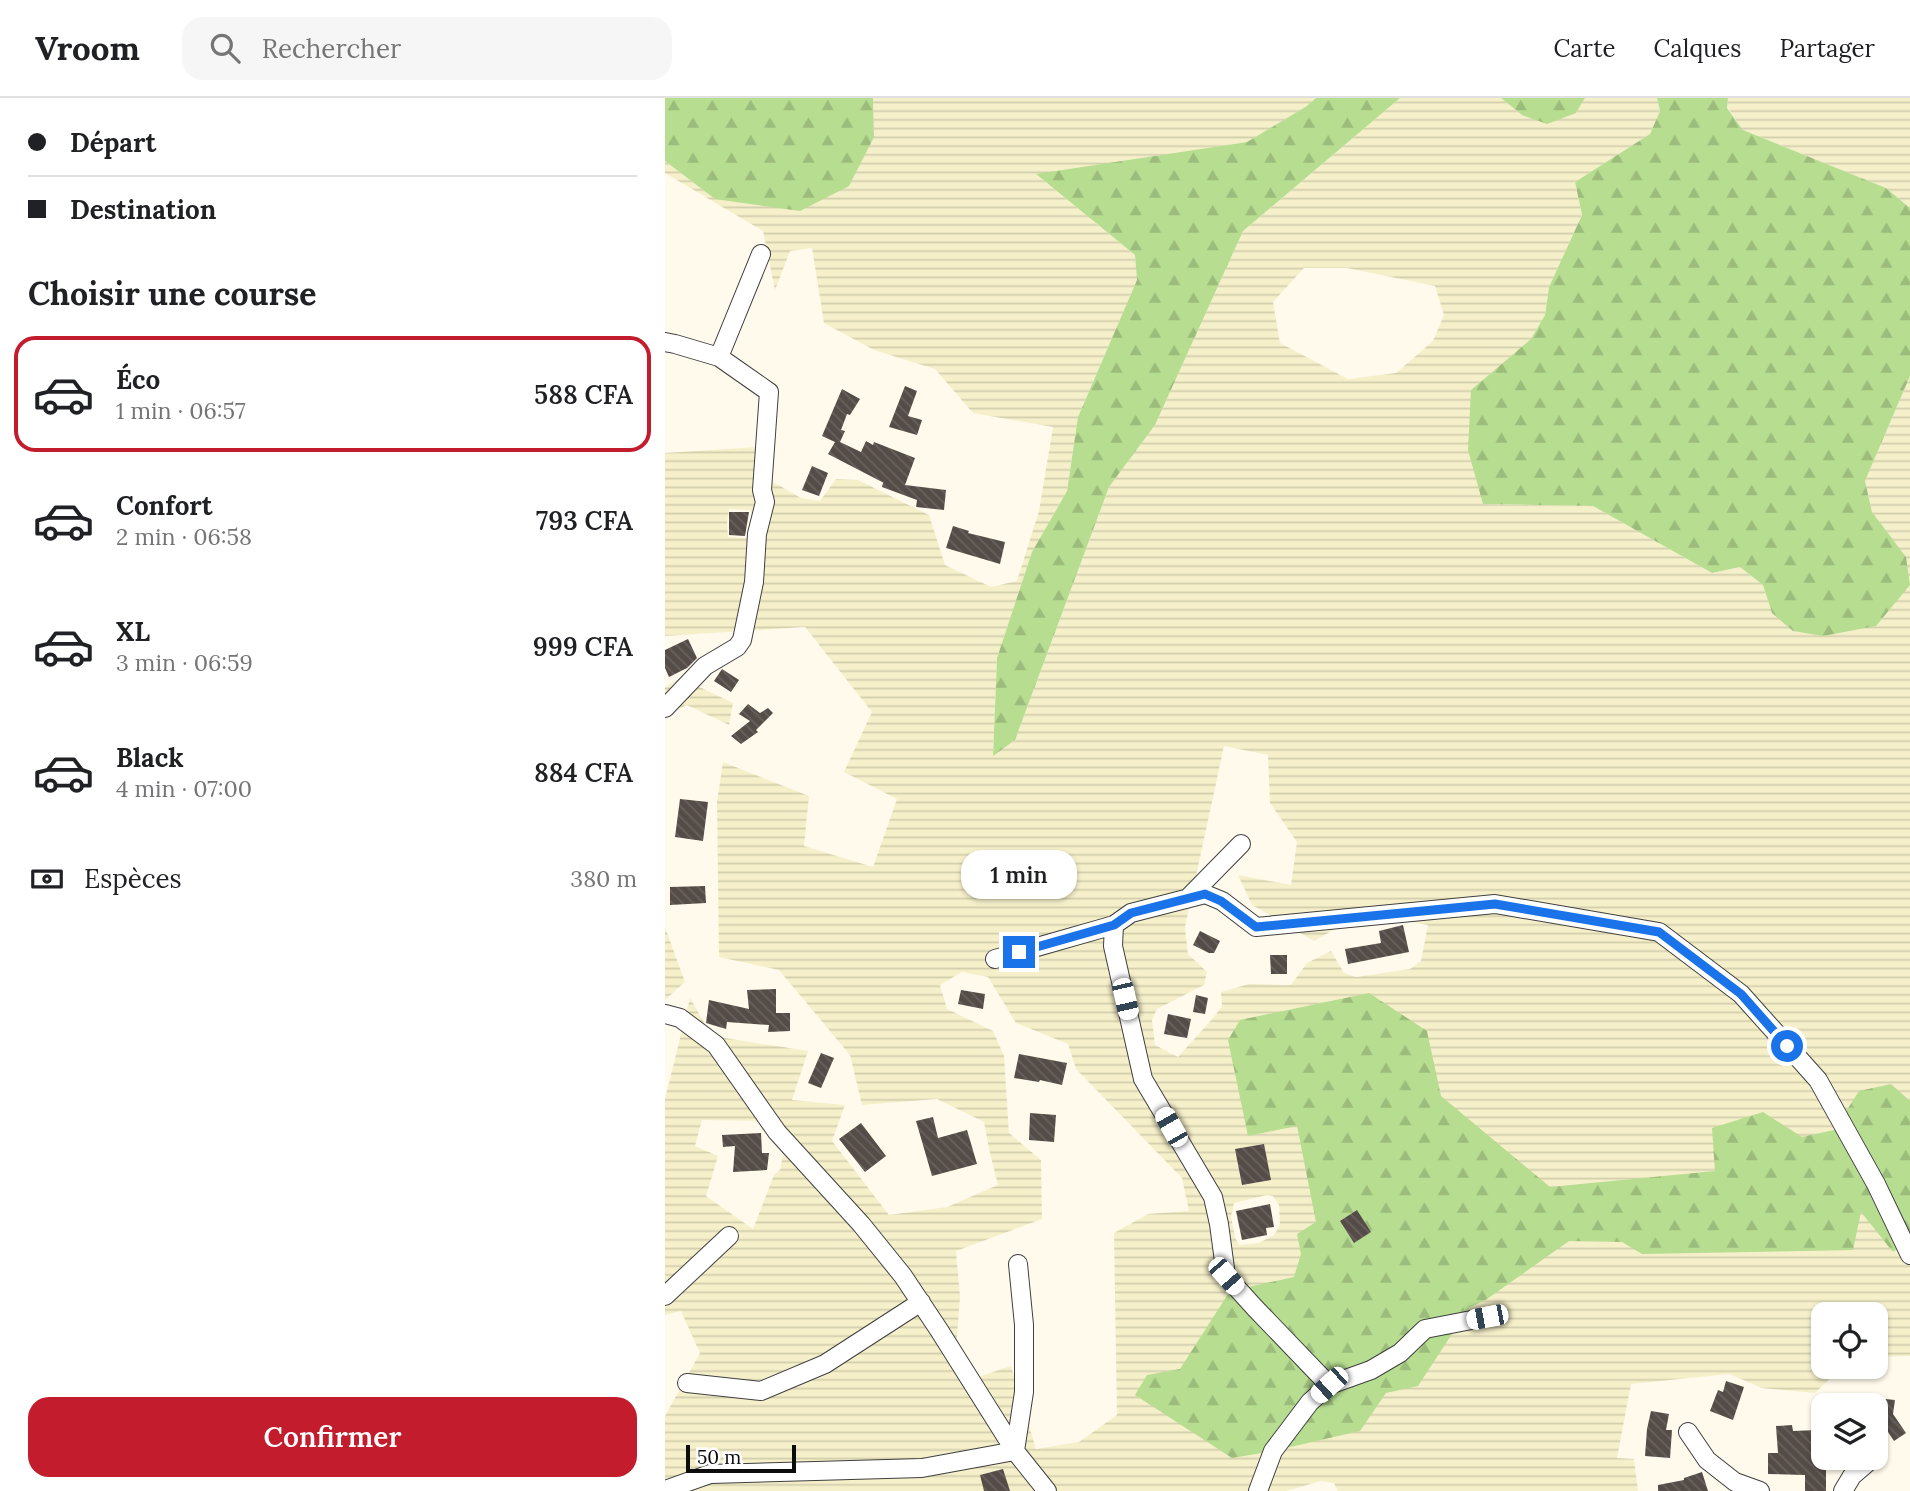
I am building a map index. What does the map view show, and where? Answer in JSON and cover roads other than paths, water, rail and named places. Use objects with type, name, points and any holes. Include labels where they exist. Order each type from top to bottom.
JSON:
[{"type":"street","points":[[719,357],[761,254]]},
{"type":"street","points":[[665,342],[719,357],[769,392],[762,490],[765,502],[757,534],[754,582],[742,640],[737,647],[705,666],[665,708]]},
{"type":"street","points":[[1187,899],[1241,844]]},
{"type":"street","points":[[995,959],[1114,925],[1131,913],[1205,894],[1221,901],[1256,927],[1495,904],[1659,932],[1741,994],[1818,1080],[1876,1184],[1910,1255]]},
{"type":"street","points":[[1114,925],[1113,946],[1143,1079],[1213,1197],[1226,1276],[1329,1385]]},
{"type":"street","points":[[665,1014],[680,1018],[716,1045],[777,1132],[861,1224],[903,1276],[1015,1451],[1047,1491]]},
{"type":"street","points":[[665,1296],[729,1236]]},
{"type":"street","points":[[1015,1451],[1024,1392],[1024,1325],[1018,1264]]},
{"type":"street","points":[[687,1383],[761,1391],[825,1364],[921,1302]]},
{"type":"street","points":[[1258,1491],[1273,1451],[1310,1402],[1329,1385],[1371,1370],[1390,1359],[1425,1329],[1487,1317]]},
{"type":"street","points":[[1688,1432],[1707,1460],[1735,1482],[1760,1491]]},
{"type":"street","points":[[665,1490],[710,1474],[922,1468],[1015,1451]]},
{"type":"street","points":[[1843,1491],[1859,1470]]}]
